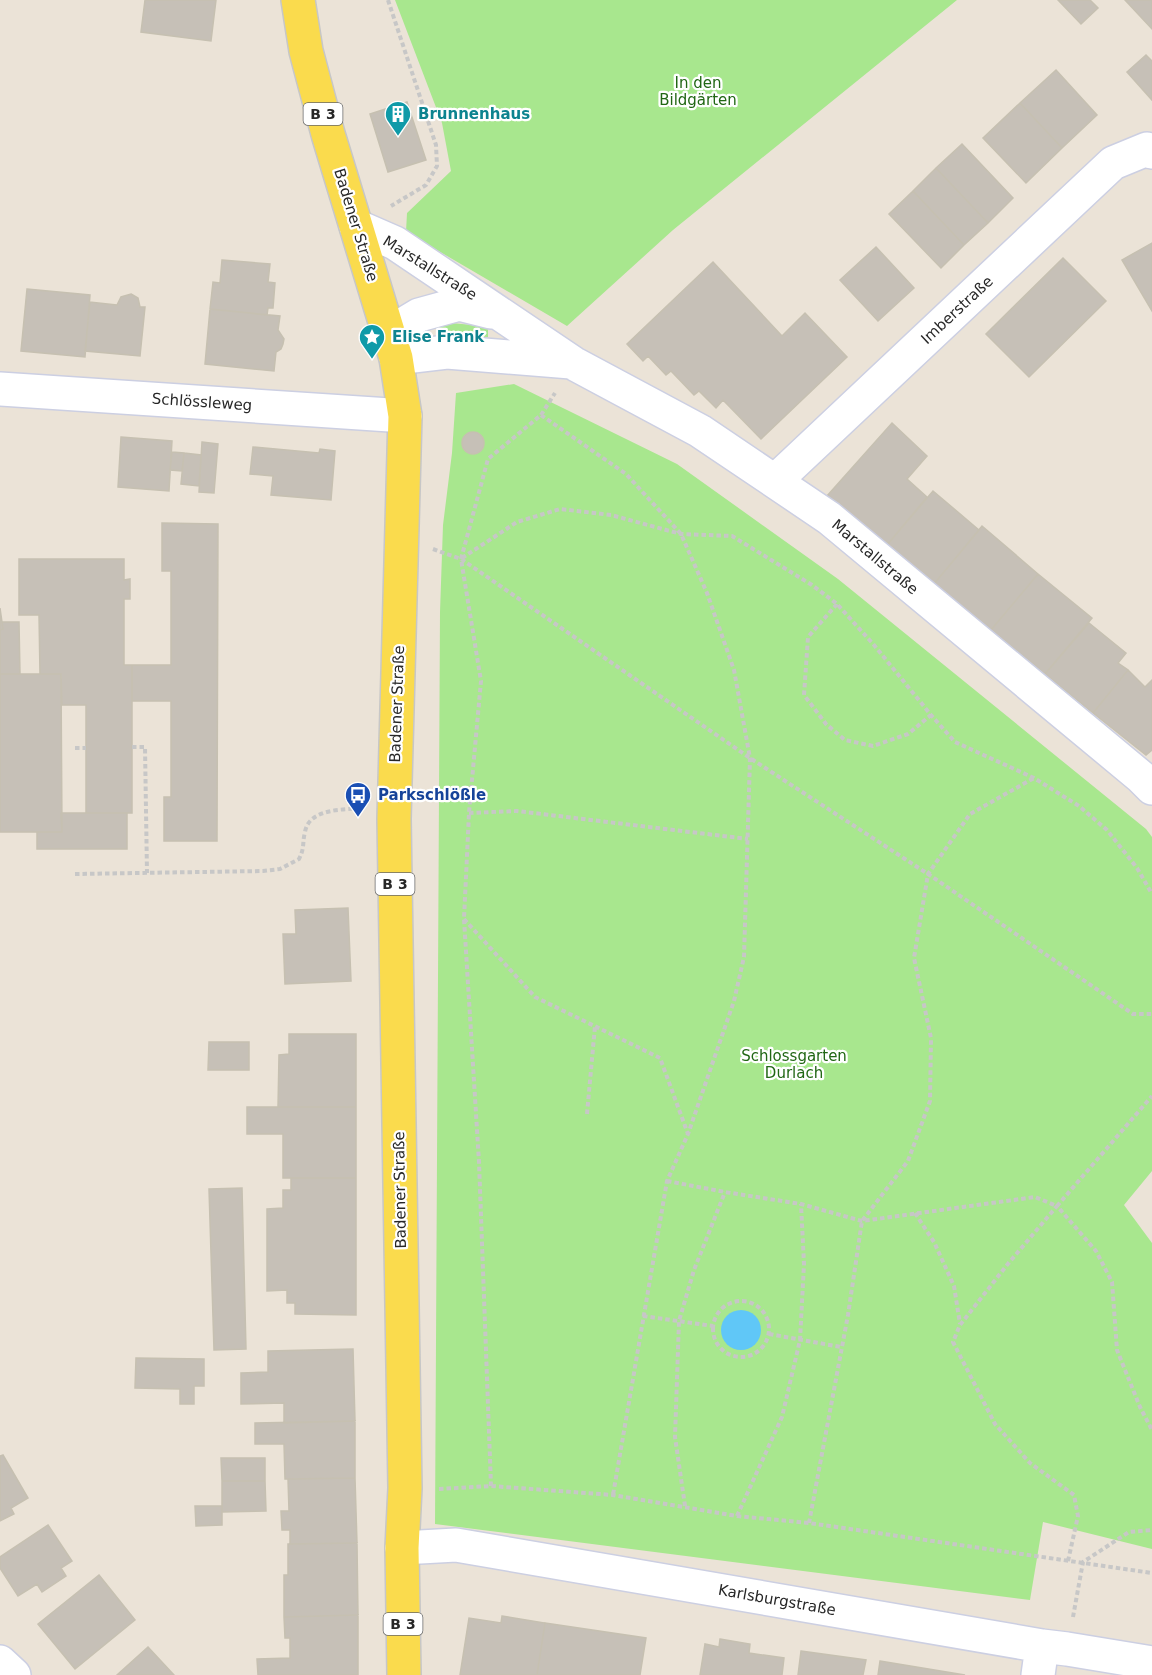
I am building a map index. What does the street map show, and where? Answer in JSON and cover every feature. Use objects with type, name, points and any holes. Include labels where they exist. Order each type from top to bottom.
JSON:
[{"type":"main road","name":"Badener Straße","points":[[297,0],[306,51],[328,134],[392,346],[405,416],[394,819],[405,1488],[402,1548],[404,1675]]},
{"type":"street","name":"Imberstraße","points":[[775,481],[1113,163],[1149,150]]},
{"type":"street","name":"Marstallstraße","points":[[356,226],[394,243],[573,363],[700,432],[829,518],[1148,777]]},
{"type":"street","name":"Marstallstraße","points":[[392,346],[418,315],[459,304],[502,315]]},
{"type":"street","name":"Marstallstraße","points":[[392,346],[573,363]]},
{"type":"street","name":"Schlössleweg","points":[[0,389],[405,416]]},
{"type":"street","name":"Karlsburgstraße","points":[[402,1548],[456,1545],[1049,1657],[1152,1663]]},
{"type":"street","points":[[0,1662],[14,1675]]},
{"type":"path","points":[[356,226],[426,185],[437,166],[436,145],[388,0]]},
{"type":"path","points":[[491,1486],[479,1162],[464,919],[469,813],[481,681],[461,559],[488,459],[541,415],[626,474],[681,534],[707,593],[734,670],[750,758],[744,957],[734,1001],[688,1134],[667,1181],[612,1495]]},
{"type":"path","points":[[461,559],[517,522],[560,509],[611,514],[681,534],[732,536],[812,585],[837,604],[955,742],[1034,778],[1079,806],[1107,830],[1137,868],[1152,894]]},
{"type":"path","points":[[435,549],[461,559],[750,758],[928,874],[1133,1014],[1152,1014]]},
{"type":"path","points":[[837,604],[808,637],[804,695],[826,724],[845,740],[873,746],[908,734],[931,715]]},
{"type":"path","points":[[132,747],[145,747],[147,873]]},
{"type":"path","points":[[75,748],[86,748]]},
{"type":"path","points":[[809,1523],[848,1315],[862,1221],[908,1161],[930,1101],[931,1038],[914,958],[928,874],[970,814],[1034,778]]},
{"type":"path","points":[[75,874],[254,871],[280,868],[299,859],[308,824],[323,812],[395,804]]},
{"type":"path","points":[[469,813],[517,811],[748,839]]},
{"type":"path","points":[[464,919],[535,997],[660,1058],[688,1134]]},
{"type":"path","points":[[587,1114],[595,1026]]},
{"type":"path","points":[[1068,1561],[1078,1516],[1074,1495],[1030,1463],[996,1424],[953,1342],[960,1324],[1007,1265],[1152,1096]]},
{"type":"path","points":[[667,1181],[801,1204],[862,1221],[1035,1197],[1057,1206],[1096,1251],[1112,1282],[1117,1350],[1152,1430]]},
{"type":"path","points":[[685,1506],[675,1437],[679,1321],[694,1270],[725,1192]]},
{"type":"path","points":[[737,1516],[782,1417],[800,1340],[804,1264],[801,1204]]},
{"type":"path","points":[[915,1213],[934,1242],[954,1286],[960,1324]]},
{"type":"path","points":[[745,1302],[761,1309],[769,1325],[769,1334],[766,1342],[754,1354],[737,1357],[722,1350],[716,1342],[713,1326],[721,1310],[728,1305],[745,1302]]},
{"type":"path","points":[[642,1316],[713,1326]]},
{"type":"path","points":[[769,1334],[841,1347]]},
{"type":"path","points":[[450,1489],[491,1486],[612,1495],[737,1516],[809,1523],[1152,1573]]},
{"type":"path","points":[[1049,1657],[1083,1562],[1129,1532],[1152,1530]]},
{"type":"green space","name":"In den Bildgärten","points":[[395,0],[957,0],[673,230],[567,326],[406,232],[407,213],[451,171],[442,123]]},
{"type":"green space","points":[[451,323],[483,326],[488,328],[488,337],[438,335],[439,326]]},
{"type":"green space","name":"Schlossgarten Durlach","points":[[514,384],[677,464],[838,579],[1146,829],[1152,837],[1152,1171],[1124,1205],[1152,1243],[1152,1549],[1043,1522],[1030,1600],[435,1524],[440,612],[443,525],[452,453],[456,393]]},
{"type":"water","points":[[741,1310],[749,1311],[755,1316],[760,1322],[760,1338],[755,1344],[749,1349],[741,1350],[733,1349],[727,1344],[722,1338],[721,1330],[722,1322],[727,1316],[733,1311]]},
{"type":"building","points":[[145,0],[216,0],[211,41],[141,32]]},
{"type":"building","points":[[1058,0],[1090,0],[1098,8],[1081,24]]},
{"type":"building","points":[[1125,0],[1152,0],[1152,29]]},
{"type":"building","points":[[1146,55],[1152,61],[1152,100],[1127,72]]},
{"type":"building","points":[[1056,70],[1097,115],[1062,148],[1020,103]]},
{"type":"building","name":"Brunnenhaus","points":[[407,102],[426,160],[388,172],[370,114]]},
{"type":"building","points":[[1020,103],[1062,148],[1026,183],[983,138]]},
{"type":"building","points":[[962,144],[1013,198],[988,223],[936,168]]},
{"type":"building","points":[[936,168],[988,223],[964,245],[913,191]]},
{"type":"building","points":[[913,191],[964,245],[941,268],[889,214]]},
{"type":"building","points":[[1152,243],[1152,311],[1122,260]]},
{"type":"building","points":[[876,247],[914,288],[878,321],[840,280]]},
{"type":"building","points":[[1063,258],[1106,301],[1029,377],[986,334]]},
{"type":"building","points":[[222,260],[270,264],[268,282],[275,283],[273,308],[268,308],[267,315],[210,309],[213,282],[220,283]]},
{"type":"building","points":[[713,262],[782,336],[805,313],[847,357],[761,439],[723,400],[716,408],[699,391],[694,395],[671,371],[666,375],[648,356],[643,361],[627,344]]},
{"type":"building","points":[[27,289],[90,295],[85,357],[21,351]]},
{"type":"building","points":[[131,294],[138,298],[140,307],[145,307],[140,356],[85,351],[90,302],[117,305],[121,297]]},
{"type":"building","points":[[210,309],[280,316],[278,330],[284,339],[281,349],[276,352],[274,371],[205,364]]},
{"type":"building","points":[[892,423],[927,456],[907,479],[927,497],[887,545],[827,496]]},
{"type":"building","points":[[473,432],[481,435],[484,443],[481,451],[473,454],[465,451],[462,443],[465,435]]},
{"type":"building","points":[[121,437],[172,441],[169,491],[118,487]]},
{"type":"building","points":[[202,442],[218,444],[214,493],[199,492]]},
{"type":"building","points":[[253,447],[319,453],[320,449],[335,451],[331,500],[271,495],[273,476],[250,474]]},
{"type":"building","points":[[172,452],[184,453],[182,471],[170,470]]},
{"type":"building","points":[[184,453],[201,455],[199,486],[181,484]]},
{"type":"building","points":[[933,491],[979,530],[934,584],[887,545]]},
{"type":"building","points":[[162,523],[218,524],[217,841],[164,841],[164,797],[171,797],[171,701],[132,701],[132,665],[171,665],[171,571],[162,571]]},
{"type":"building","points":[[982,526],[1038,574],[991,630],[934,584]]},
{"type":"building","points":[[19,559],[124,559],[124,580],[130,579],[130,599],[124,599],[124,665],[132,665],[132,813],[86,813],[86,705],[62,705],[61,674],[40,674],[39,615],[19,615]]},
{"type":"building","points":[[1038,574],[1092,618],[1045,674],[991,630]]},
{"type":"building","points":[[0,608],[3,629],[0,630]]},
{"type":"building","points":[[2,622],[19,622],[20,674],[0,674]]},
{"type":"building","points":[[1089,623],[1126,653],[1118,663],[1128,670],[1093,713],[1045,674]]},
{"type":"building","points":[[1128,670],[1145,687],[1152,680],[1152,750],[1146,755],[1093,713]]},
{"type":"building","points":[[0,674],[61,674],[62,832],[0,832]]},
{"type":"building","points":[[61,813],[127,813],[127,849],[37,849],[37,832],[62,832]]},
{"type":"building","points":[[348,908],[351,981],[285,984],[283,934],[296,934],[295,910]]},
{"type":"building","points":[[289,1034],[356,1034],[356,1107],[278,1107],[279,1055],[289,1054]]},
{"type":"building","points":[[209,1042],[249,1042],[249,1070],[208,1070]]},
{"type":"building","points":[[247,1107],[356,1107],[356,1178],[283,1178],[283,1134],[247,1134]]},
{"type":"building","points":[[291,1178],[356,1178],[356,1315],[295,1314],[295,1303],[287,1303],[287,1290],[267,1291],[267,1209],[283,1208],[283,1190],[291,1190]]},
{"type":"building","points":[[242,1188],[246,1349],[214,1350],[209,1189]]},
{"type":"building","points":[[353,1349],[355,1421],[284,1423],[284,1403],[241,1404],[241,1373],[268,1372],[268,1351]]},
{"type":"building","points":[[136,1358],[204,1359],[204,1386],[194,1386],[194,1404],[180,1404],[180,1389],[135,1388]]},
{"type":"building","points":[[355,1421],[355,1478],[285,1479],[284,1444],[255,1444],[255,1423]]},
{"type":"building","points":[[3,1455],[28,1498],[11,1508],[14,1514],[0,1521],[0,1456]]},
{"type":"building","points":[[221,1458],[265,1458],[265,1481],[222,1481]]},
{"type":"building","points":[[355,1478],[357,1543],[290,1544],[290,1530],[282,1530],[281,1511],[289,1511],[288,1479]]},
{"type":"building","points":[[222,1481],[265,1481],[266,1511],[222,1512]]},
{"type":"building","points":[[195,1506],[222,1506],[222,1525],[196,1526]]},
{"type":"building","points":[[48,1525],[72,1561],[61,1568],[66,1576],[42,1592],[37,1584],[18,1596],[0,1568],[0,1557]]},
{"type":"building","points":[[357,1543],[358,1615],[284,1617],[284,1575],[288,1575],[288,1544]]},
{"type":"building","points":[[99,1575],[135,1620],[75,1669],[38,1624]]},
{"type":"building","points":[[358,1615],[358,1675],[258,1675],[257,1659],[290,1658],[290,1638],[285,1638],[284,1617]]},
{"type":"building","points":[[502,1616],[545,1623],[537,1675],[460,1675],[469,1618],[501,1623]]},
{"type":"building","points":[[545,1623],[646,1638],[640,1675],[537,1675]]},
{"type":"building","points":[[720,1639],[750,1644],[749,1653],[784,1658],[782,1675],[700,1675],[705,1644],[719,1647]]},
{"type":"building","points":[[148,1647],[174,1675],[117,1675]]},
{"type":"building","points":[[801,1651],[866,1660],[863,1675],[798,1675]]},
{"type":"building","points":[[880,1661],[965,1675],[878,1675]]},
{"type":"place","name":"Brunnenhaus","points":[[398,137]]},
{"type":"place","name":"Elise Frank","points":[[372,360]]},
{"type":"place","name":"Parkschlößle","points":[[358,818]]}]
